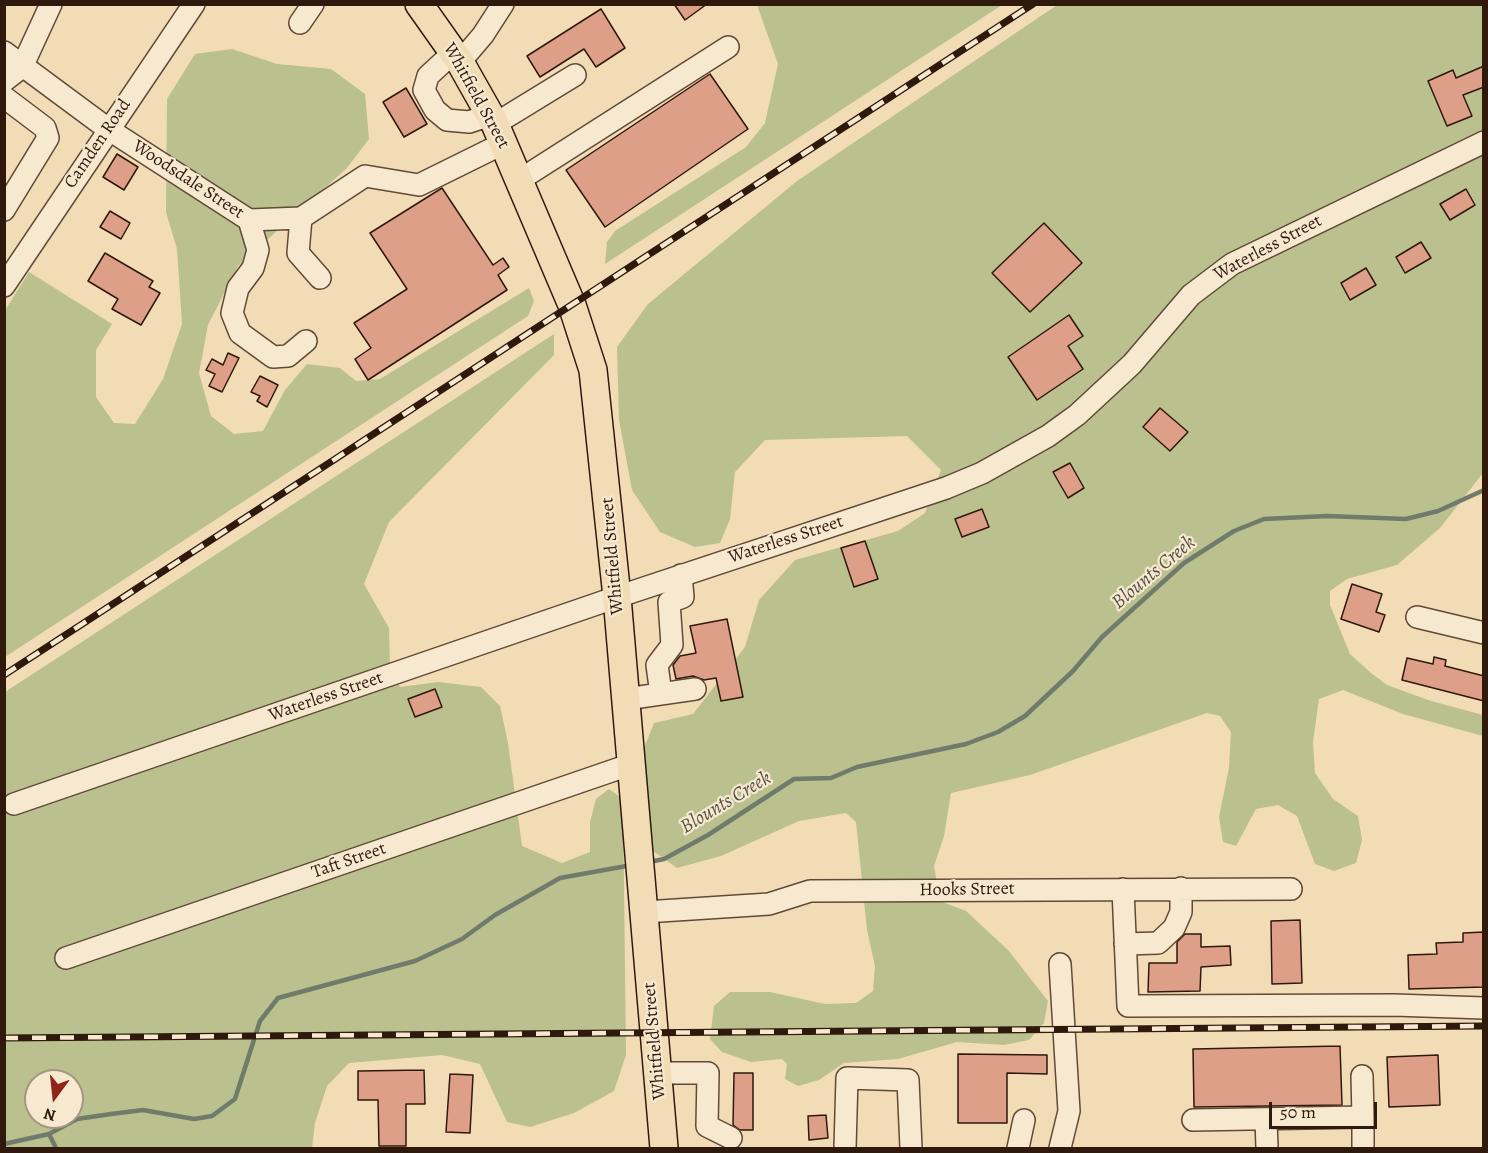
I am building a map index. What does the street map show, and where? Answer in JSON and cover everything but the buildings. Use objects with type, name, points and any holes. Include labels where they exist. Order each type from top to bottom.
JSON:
[{"type":"main road","name":"Whitfield Street","points":[[419,4],[457,57],[496,127],[521,179],[572,305],[593,370],[617,597],[664,1149]]},
{"type":"street","points":[[4,81],[22,67],[51,4]]},
{"type":"street","name":"Camden Road","points":[[4,285],[194,4]]},
{"type":"street","points":[[300,23],[314,4]]},
{"type":"street","points":[[496,127],[447,120],[435,110],[424,90],[428,76],[457,57],[483,35],[503,4]]},
{"type":"street","points":[[521,179],[728,47]]},
{"type":"street","name":"Woodsdale Street","points":[[4,52],[108,129],[249,220],[258,250],[253,268],[238,288],[232,313],[240,333],[273,357],[288,356],[306,341]]},
{"type":"street","points":[[249,220],[301,218],[365,176],[419,185],[496,127],[575,75]]},
{"type":"street","points":[[4,97],[45,128],[48,138],[4,210]]},
{"type":"street","name":"Waterless Street","points":[[14,804],[681,575],[946,488],[1014,456],[1055,431],[1107,389],[1191,295],[1225,268],[1267,245],[1484,142]]},
{"type":"street","points":[[301,218],[298,253],[320,278]]},
{"type":"street","points":[[661,694],[657,665],[672,645],[669,602],[683,597],[681,575]]},
{"type":"street","points":[[1417,617],[1484,633]]},
{"type":"street","points":[[626,699],[695,689]]},
{"type":"street","name":"Taft Street","points":[[66,958],[632,764]]},
{"type":"street","points":[[1125,944],[1158,943],[1174,928],[1181,912],[1181,888]]},
{"type":"street","points":[[1123,889],[1128,1006],[1394,1005],[1484,1008]]},
{"type":"street","name":"Hooks Street","points":[[645,912],[769,904],[810,891],[1292,889]]},
{"type":"street","points":[[1060,964],[1069,1111],[1060,1149]]},
{"type":"street","points":[[657,1073],[708,1073],[707,1126],[731,1138]]},
{"type":"street","points":[[1362,1076],[1363,1149]]},
{"type":"street","points":[[845,1149],[847,1078],[908,1080],[911,1149]]},
{"type":"street","points":[[1193,1120],[1363,1118]]},
{"type":"street","points":[[1266,1119],[1267,1149]]},
{"type":"street","points":[[1018,1149],[1024,1120]]},
{"type":"green space","points":[[757,5],[1002,5],[605,264],[607,242],[615,231],[746,147],[765,123],[778,64]]},
{"type":"green space","points":[[1057,5],[1483,5],[1483,473],[1440,528],[1397,565],[1347,579],[1330,591],[1330,605],[1350,654],[1371,673],[1387,685],[1431,701],[1483,715],[1483,736],[1403,714],[1343,690],[1319,699],[1313,742],[1315,773],[1333,799],[1358,816],[1362,840],[1356,863],[1334,871],[1315,864],[1297,816],[1278,805],[1256,809],[1236,846],[1223,842],[1219,817],[1229,768],[1231,732],[1220,716],[1207,713],[1030,775],[951,793],[944,836],[934,866],[940,901],[966,911],[1008,950],[1048,1001],[1044,1023],[1029,1040],[1004,1045],[957,1042],[898,1059],[844,1063],[819,1080],[798,1086],[785,1079],[787,1064],[782,1059],[751,1062],[722,1052],[710,1039],[714,1006],[730,992],[770,992],[825,1004],[856,1003],[873,991],[875,966],[867,930],[856,822],[846,813],[799,821],[721,856],[677,868],[653,851],[642,753],[654,723],[693,714],[745,647],[759,600],[795,560],[898,531],[925,513],[941,470],[907,436],[765,440],[735,472],[730,519],[720,543],[695,547],[660,532],[632,490],[619,420],[617,347],[648,304],[797,181]]},
{"type":"green space","points":[[232,49],[277,64],[331,69],[365,94],[369,139],[347,168],[238,266],[208,325],[199,373],[211,416],[234,434],[263,431],[285,390],[307,364],[340,368],[356,381],[380,379],[529,288],[534,301],[528,316],[5,657],[4,312],[29,272],[112,324],[96,350],[96,397],[114,423],[135,424],[163,379],[182,324],[177,249],[166,212],[167,99],[195,54]]},
{"type":"green space","points":[[554,334],[554,355],[389,522],[364,584],[389,628],[390,667],[400,687],[438,682],[481,687],[500,706],[508,743],[522,846],[562,863],[590,852],[590,822],[596,799],[609,789],[623,799],[626,1055],[614,1091],[574,1113],[530,1127],[507,1122],[480,1064],[442,1055],[349,1063],[327,1086],[315,1123],[312,1148],[5,1148],[5,692]]},
{"type":"waterway","name":"Blounts Creek","points":[[649,862],[664,859],[708,835],[794,779],[831,778],[857,767],[966,744],[998,732],[1025,716],[1073,671],[1102,637],[1184,563],[1234,531],[1264,519],[1327,516],[1406,519],[1438,511],[1484,490]]},
{"type":"waterway","name":"Blounts Creek","points":[[4,1144],[49,1134],[77,1119],[111,1114],[143,1110],[194,1119],[212,1116],[235,1099],[260,1021],[278,998],[415,961],[462,939],[495,915],[560,878],[632,865]]},
{"type":"waterway","points":[[49,1134],[56,1148]]},
{"type":"railway","points":[[4,675],[1033,4]]},
{"type":"railway","points":[[4,1038],[1484,1026]]}]
